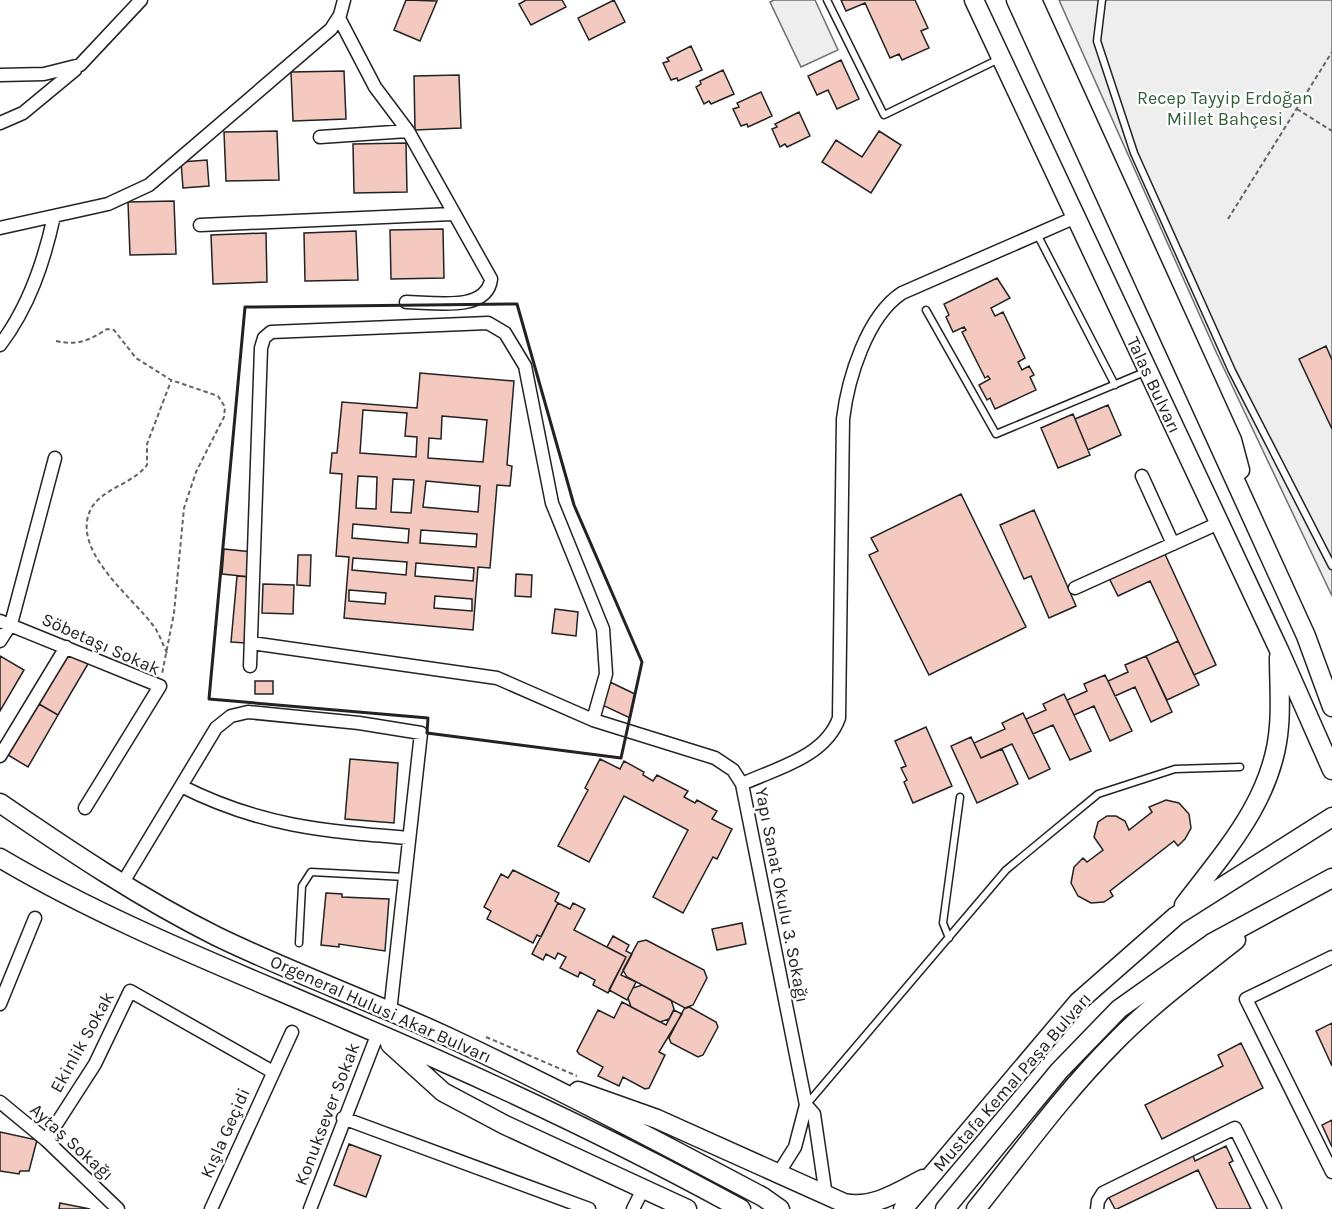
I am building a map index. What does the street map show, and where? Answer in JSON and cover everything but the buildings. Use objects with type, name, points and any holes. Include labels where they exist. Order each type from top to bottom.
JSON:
[{"type":"main road","name":"Talas Bulvarı","points":[[974,0],[1279,650],[1332,770]]},
{"type":"main road","name":"Talas Bulvarı","points":[[1016,0],[1309,646],[1332,707]]},
{"type":"main road","points":[[1032,0],[1232,440],[1257,530]]},
{"type":"main road","points":[[1309,646],[1332,684]]},
{"type":"main road","points":[[1176,916],[1244,826],[1258,802],[1270,768],[1279,727],[1279,650]]},
{"type":"main road","name":"Orgeneral Hulusi Akar Bulvarı","points":[[0,803],[122,884],[232,944],[538,1079],[774,1206]]},
{"type":"main road","name":"Mustafa Kemal Paşa Bulvarı","points":[[903,1209],[1078,1002],[1176,916],[1332,817]]},
{"type":"main road","name":"Orgeneral Hulusi Akar Bulvarı","points":[[0,858],[145,932],[378,1033],[640,1153],[741,1209]]},
{"type":"main road","name":"Mustafa Kemal Paşa Bulvarı","points":[[945,1209],[1059,1071],[1119,1009],[1212,943],[1332,878]]},
{"type":"main road","points":[[976,1209],[1073,1088],[1114,1043],[1170,992],[1278,907]]},
{"type":"main road","points":[[378,1033],[443,1092],[505,1125],[687,1209]]},
{"type":"main road","points":[[538,1079],[618,1103],[826,1196],[851,1204],[868,1204],[930,1175]]},
{"type":"street","points":[[0,123],[23,113],[80,65],[141,0]]},
{"type":"street","points":[[0,228],[108,204],[149,184],[254,97],[331,29],[339,18],[344,0]]},
{"type":"street","points":[[339,18],[375,87],[408,131],[452,214],[491,279],[489,289],[483,297],[474,302],[406,302]]},
{"type":"street","points":[[0,75],[44,74],[80,65]]},
{"type":"street","points":[[320,137],[408,131]]},
{"type":"street","points":[[200,225],[452,214]]},
{"type":"street","points":[[0,345],[21,312],[36,280],[54,216]]},
{"type":"street","points":[[742,784],[815,751],[827,740],[840,718],[843,419],[852,375],[877,320],[887,305],[902,293],[1076,217]]},
{"type":"street","points":[[250,666],[261,348],[264,338],[271,332],[488,323],[505,333],[525,366],[552,502],[603,629],[606,674],[593,720]]},
{"type":"street","points":[[0,641],[55,458]]},
{"type":"street","points":[[1142,476],[1173,544]]},
{"type":"street","points":[[1075,588],[1219,523]]},
{"type":"street","name":"Söbetaşı Sokak","points":[[5,622],[160,686],[85,808]]},
{"type":"street","name":"Yapı Sanat Okulu 3. Sokağı","points":[[251,643],[498,678],[593,720],[715,758],[733,770],[742,784],[806,1105],[795,1147],[778,1174]]},
{"type":"street","points":[[0,756],[66,647]]},
{"type":"street","points":[[122,884],[216,728],[225,719],[248,712],[348,722],[421,733],[390,1012]]},
{"type":"street","points":[[181,786],[223,806],[282,824],[326,831],[409,838]]},
{"type":"street","points":[[0,1004],[35,918]]},
{"type":"street","points":[[1332,957],[1246,999],[1332,1172]]},
{"type":"street","name":"Ekinlik Sokak","points":[[46,1140],[95,1064],[130,991],[273,1072]]},
{"type":"street","name":"Kışla Geçidi","points":[[211,1209],[292,1032]]},
{"type":"street","name":"Konuksever Sokak","points":[[310,1209],[343,1118],[378,1033]]},
{"type":"street","name":"Aytaş Sokağı","points":[[0,1102],[46,1140],[118,1209]]},
{"type":"street","name":"Yapı Sanat Okulu 3. Sokağı","points":[[806,1105],[814,1114],[826,1196]]},
{"type":"street","points":[[343,1118],[588,1209]]},
{"type":"street","points":[[1097,1209],[1098,1201],[1103,1193],[1235,1128],[1275,1209]]},
{"type":"street","points":[[635,1208],[643,1189]]},
{"type":"lane","points":[[827,0],[884,115],[1000,58]]},
{"type":"lane","points":[[1102,0],[1097,41],[1134,153],[1232,371],[1332,566]]},
{"type":"lane","points":[[1037,234],[1114,386]]},
{"type":"lane","points":[[926,310],[996,434],[1148,371]]},
{"type":"lane","points":[[806,1105],[1006,870],[1098,794],[1175,769],[1240,766]]},
{"type":"lane","points":[[949,938],[943,922],[960,797]]},
{"type":"lane","points":[[299,943],[302,886],[304,878],[311,872],[405,877]]},
{"type":"path","points":[[1227,219],[1332,52]]},
{"type":"path","points":[[1297,109],[1332,130]]},
{"type":"path","points":[[56,340],[82,342],[95,338],[107,329],[114,330],[130,352],[171,381],[218,396],[224,403],[225,412],[196,472],[184,508],[174,613],[160,686]]},
{"type":"path","points":[[167,653],[153,625],[103,568],[92,546],[88,521],[98,500],[147,465],[147,444],[171,381]]},
{"type":"green space","points":[[774,0],[815,0],[838,50],[801,67],[770,2]]},
{"type":"green space","name":"Recep Tayyip Erdoğan Millet Bahçesi","points":[[1059,0],[1332,0],[1332,596],[1217,354]]},
{"type":"wall","points":[[517,304],[574,505],[642,662],[621,758],[427,733],[428,718],[209,699],[245,307],[517,304]]}]
